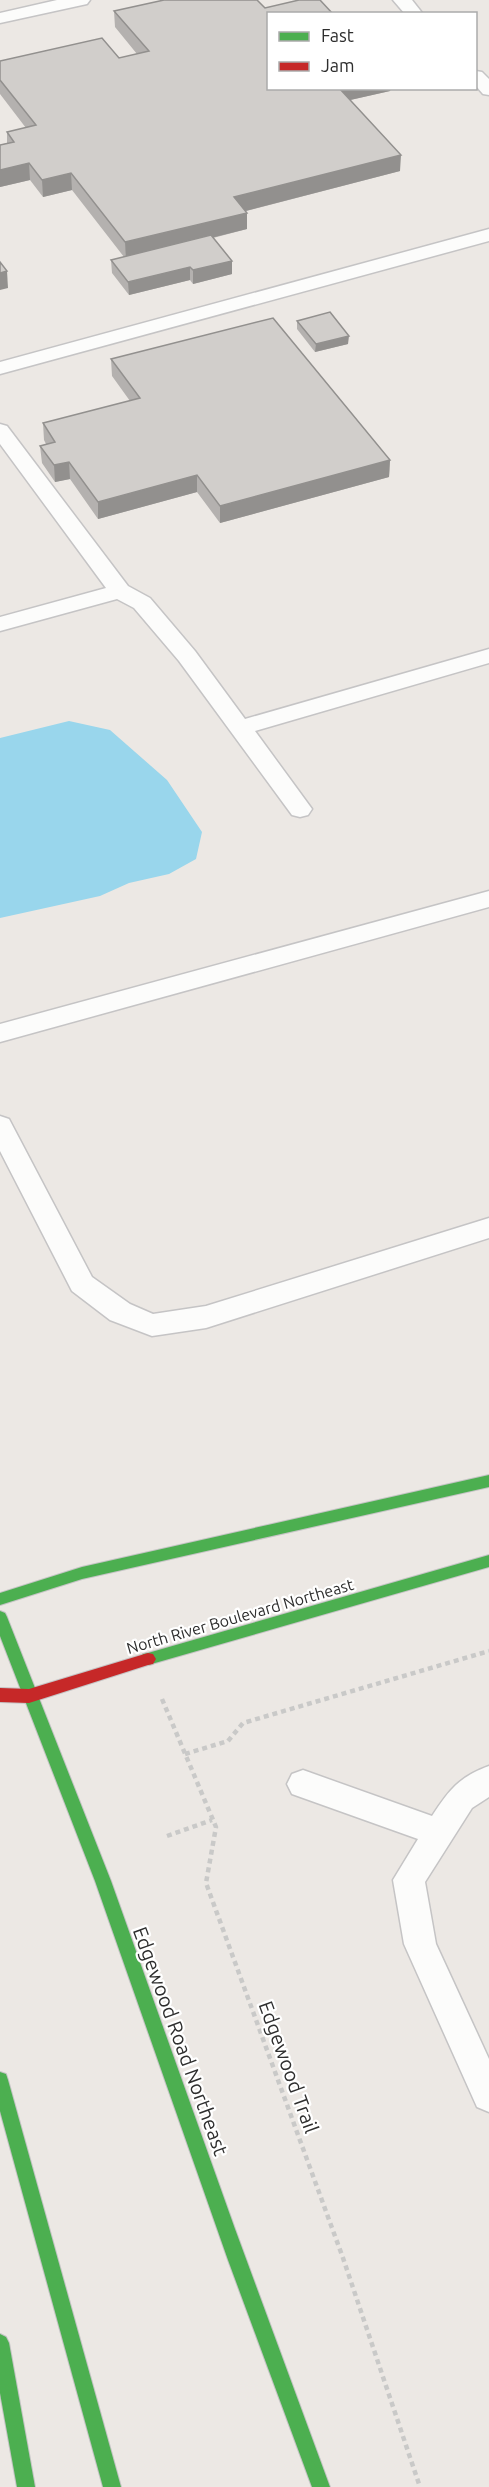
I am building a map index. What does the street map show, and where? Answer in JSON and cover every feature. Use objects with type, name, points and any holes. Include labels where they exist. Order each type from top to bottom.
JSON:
[{"type":"main road","points":[[0,1599],[82,1573],[489,1481]]},
{"type":"main road","name":"North River Boulevard Northeast","points":[[0,1695],[29,1696],[489,1561]]},
{"type":"main road","name":"Edgewood Road Northeast","points":[[0,1617],[103,1881],[230,2236],[281,2419]]},
{"type":"main road","points":[[10,1683],[29,1696]]},
{"type":"main road","points":[[0,2080],[104,2448],[112,2487]]},
{"type":"main road","points":[[230,2236],[321,2487]]},
{"type":"main road","points":[[0,2343],[26,2487]]},
{"type":"lane","points":[[0,18],[81,0]]},
{"type":"lane","points":[[402,0],[413,12]]},
{"type":"lane","points":[[477,77],[489,90]]},
{"type":"lane","points":[[0,368],[489,235]]},
{"type":"lane","points":[[0,430],[120,591],[142,603],[187,656],[300,809]]},
{"type":"lane","points":[[0,624],[120,591]]},
{"type":"lane","points":[[238,728],[489,656]]},
{"type":"lane","points":[[0,1033],[489,899]]},
{"type":"lane","points":[[0,1126],[82,1284],[120,1312],[152,1325],[206,1317],[489,1228]]},
{"type":"lane","points":[[489,1780],[461,1798],[409,1880],[420,1944],[489,2096]]},
{"type":"lane","points":[[303,1784],[439,1833]]},
{"type":"path","points":[[185,1754],[228,1741],[243,1723],[489,1651]]},
{"type":"path","name":"Edgewood Trail","points":[[146,1660],[216,1827],[206,1883],[344,2258],[420,2487]]},
{"type":"path","points":[[167,1836],[212,1820]]},
{"type":"water","points":[[69,721],[110,730],[167,780],[202,832],[196,859],[169,874],[129,883],[100,896],[0,918],[0,738]]},
{"type":"building","points":[[164,0],[257,0],[265,8],[299,0],[320,0],[331,12],[267,12],[267,90],[341,90],[401,155],[234,197],[247,213],[125,242],[71,173],[42,180],[29,163],[0,170],[0,145],[14,142],[7,132],[36,125],[0,80],[0,61],[102,38],[119,58],[149,51],[114,11]]},
{"type":"building","points":[[211,235],[232,261],[193,270],[190,267],[128,282],[111,260]]},
{"type":"building","points":[[0,262],[7,271],[0,273]]},
{"type":"building","points":[[330,312],[349,336],[316,344],[297,321]]},
{"type":"building","points":[[273,318],[390,460],[220,506],[197,475],[98,502],[69,462],[54,465],[40,446],[55,442],[43,423],[140,398],[111,359]]},
{"type":"traffic: fast","points":[[0,1599],[82,1573],[489,1481]]},
{"type":"traffic: fast","points":[[148,1659],[489,1561]]},
{"type":"traffic: fast","points":[[0,1617],[103,1881],[237,2260]]},
{"type":"traffic: fast","points":[[0,2080],[112,2487]]},
{"type":"traffic: fast","points":[[230,2236],[321,2487]]},
{"type":"traffic: fast","points":[[0,2343],[26,2487]]},
{"type":"traffic: jam","points":[[0,1695],[29,1696],[148,1659]]}]
